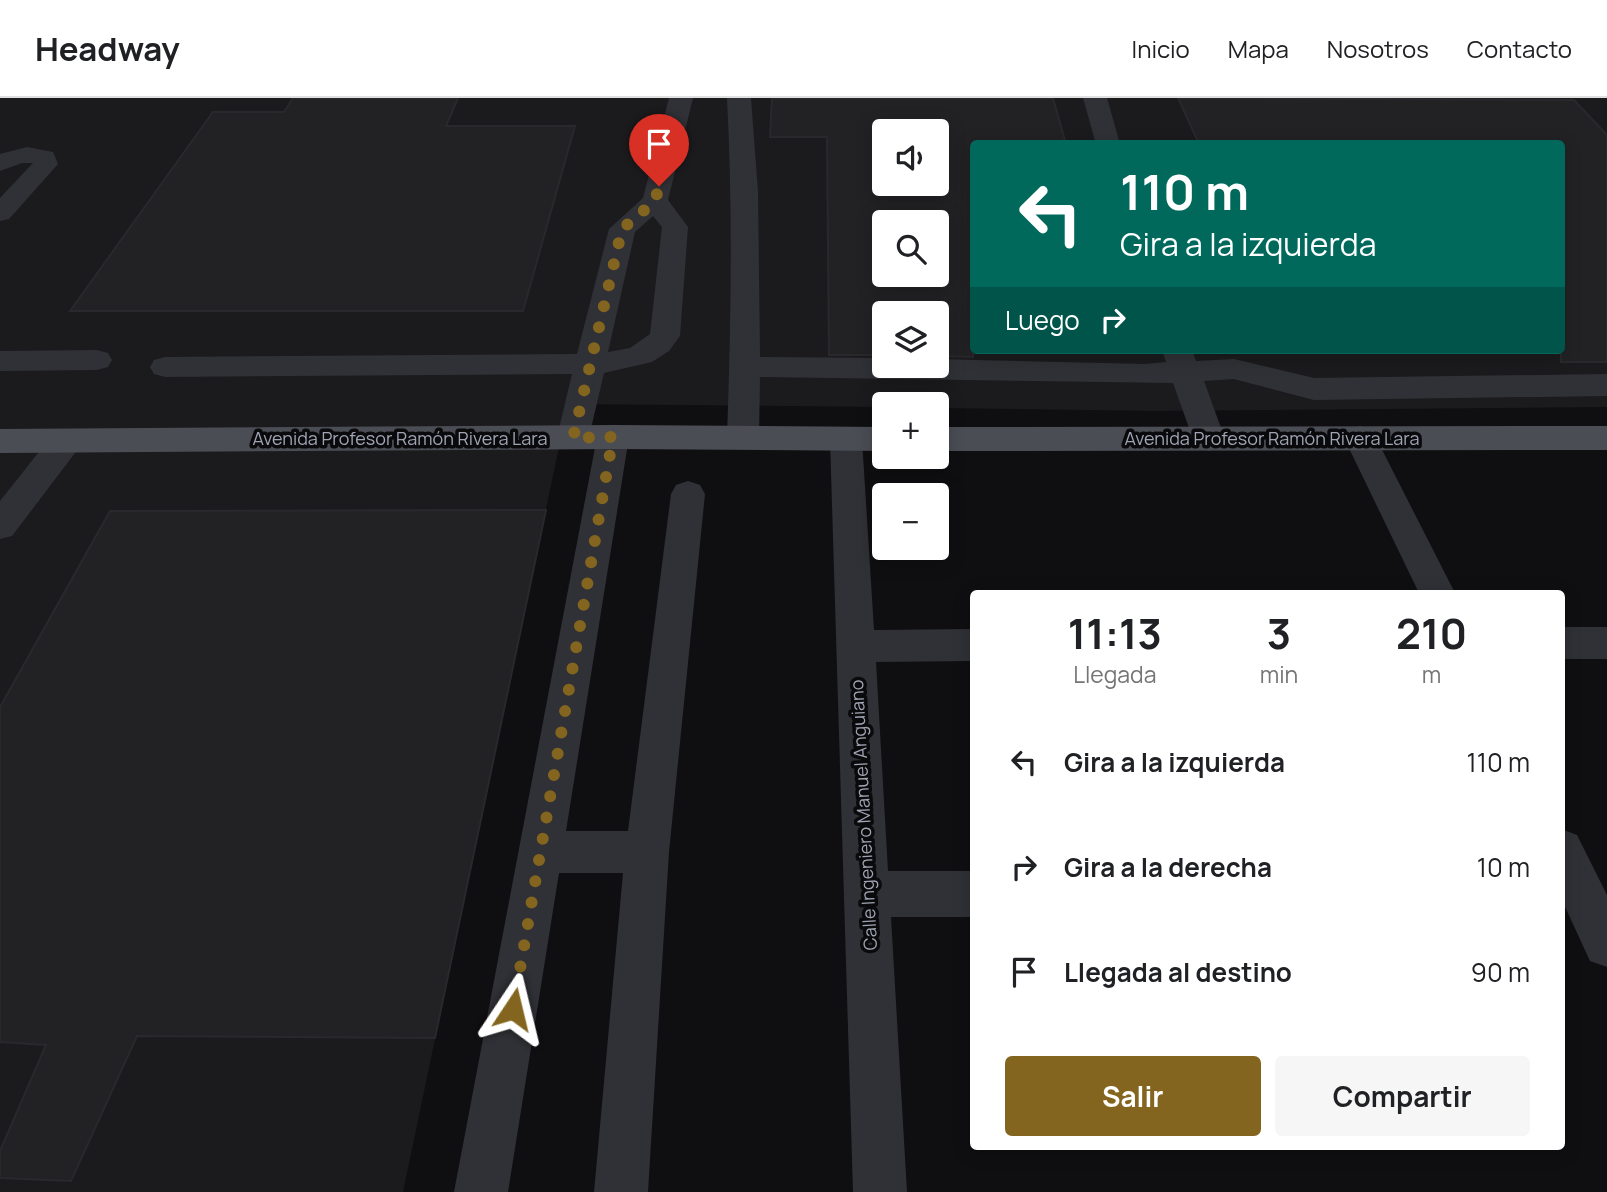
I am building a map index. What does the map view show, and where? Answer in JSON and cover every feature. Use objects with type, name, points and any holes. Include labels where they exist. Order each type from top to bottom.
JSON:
[{"type":"main road","name":"Avenida Profesor Ramón Rivera Lara","points":[[0,441],[593,437],[865,439]]},
{"type":"main road","name":"Avenida Profesor Ramón Rivera Lara","points":[[949,439],[1607,438]]},
{"type":"street","points":[[481,1192],[540,852],[593,437],[590,364],[622,229],[655,201],[681,98]]},
{"type":"street","points":[[739,98],[745,192],[744,437]]},
{"type":"street","points":[[1095,98],[1107,140]]},
{"type":"street","points":[[0,164],[19,155],[34,154],[44,157],[46,164],[0,213]]},
{"type":"street","points":[[165,367],[590,364],[628,360],[646,353],[665,336],[675,226],[655,201]]},
{"type":"street","points":[[0,361],[97,360]]},
{"type":"street","points":[[745,368],[1181,361],[1216,369],[1247,371],[1294,386],[1314,389],[1607,385]]},
{"type":"street","points":[[1181,361],[1209,439]]},
{"type":"street","points":[[1360,438],[1436,590]]},
{"type":"street","name":"Calle Ingeniero Manuel Anguiano","points":[[865,439],[857,646],[880,1192]]},
{"type":"street","points":[[0,526],[66,441]]},
{"type":"street","points":[[621,1192],[647,852],[688,494]]},
{"type":"street","points":[[1565,643],[1607,643]]},
{"type":"street","points":[[857,646],[970,645]]},
{"type":"street","points":[[540,852],[647,852]]},
{"type":"street","points":[[1565,857],[1607,944]]},
{"type":"street","points":[[868,894],[970,894]]},
{"type":"shaded area","points":[[0,98],[1607,98],[1607,407],[1155,411],[949,408],[949,392],[872,392],[872,407],[568,404],[403,1192],[0,1192]]},
{"type":"building","points":[[293,98],[458,98],[446,126],[575,126],[523,311],[70,311],[213,112],[284,112]]},
{"type":"building","points":[[772,98],[1053,98],[1065,140],[970,140],[970,354],[973,354],[973,357],[949,356],[949,301],[872,301],[872,355],[829,355],[827,137],[770,137]]},
{"type":"building","points":[[1178,98],[1574,100],[1607,135],[1607,362],[1561,362],[1561,354],[1565,354],[1565,140],[1197,140]]},
{"type":"building","points":[[546,510],[435,1038],[137,1036],[71,1181],[0,1178],[0,1151],[46,1045],[0,1042],[0,707],[110,511]]},
{"type":"route","points":[[513,1009],[613,437],[573,438],[622,229],[655,201],[659,186]]}]
